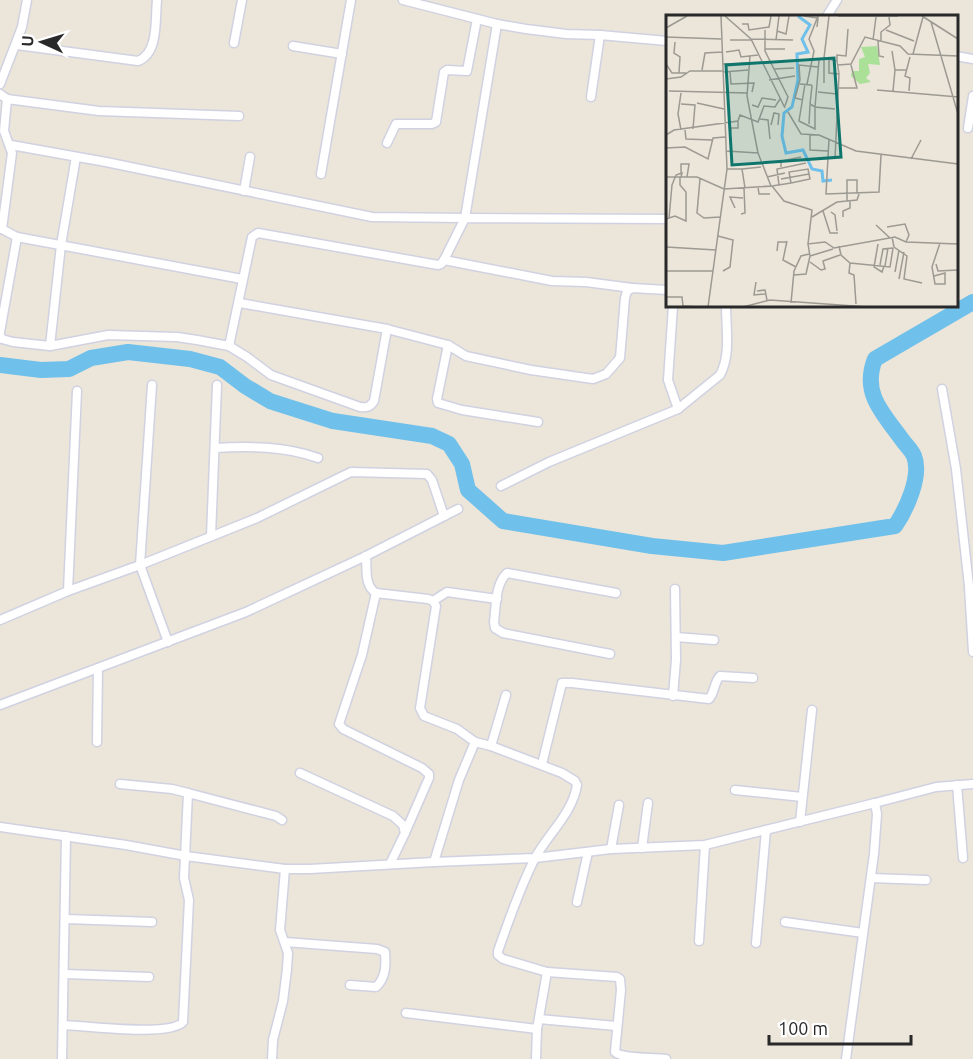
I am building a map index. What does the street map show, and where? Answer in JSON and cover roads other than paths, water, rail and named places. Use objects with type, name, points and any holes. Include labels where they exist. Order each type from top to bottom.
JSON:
[{"type":"street","points":[[0,84],[22,27],[27,0]]},
{"type":"street","points":[[16,45],[138,61],[145,58],[151,51],[157,0]]},
{"type":"street","points":[[234,43],[242,0]]},
{"type":"street","points":[[321,174],[351,0]]},
{"type":"street","points":[[403,0],[497,24],[566,34],[666,41]]},
{"type":"street","points":[[828,15],[837,0]]},
{"type":"street","points":[[387,143],[396,124],[436,122],[444,72],[447,70],[467,71],[477,19]]},
{"type":"street","points":[[229,346],[240,303],[242,279],[252,237],[258,233],[441,264],[465,218],[497,24]]},
{"type":"street","points":[[591,97],[600,35]]},
{"type":"street","points":[[293,46],[342,54]]},
{"type":"street","points":[[958,56],[973,59]]},
{"type":"street","points":[[238,116],[99,111],[4,96],[4,131],[12,153],[1,228],[17,237],[242,279]]},
{"type":"street","points":[[970,128],[973,96]]},
{"type":"street","points":[[11,145],[106,162],[372,217],[666,219]]},
{"type":"street","points":[[50,346],[61,245],[76,157]]},
{"type":"street","points":[[244,190],[250,157]]},
{"type":"street","points":[[17,237],[0,334],[2,339],[13,342],[50,346],[108,335],[177,337],[229,346],[271,375],[367,408],[374,401],[387,329]]},
{"type":"street","points":[[444,260],[552,281],[586,282],[666,291]]},
{"type":"street","points":[[240,303],[387,329],[448,345],[466,356],[531,370],[593,379],[606,374],[620,358],[625,298],[627,291],[632,288]]},
{"type":"street","points":[[673,308],[668,380],[678,409]]},
{"type":"street","points":[[501,486],[549,462],[678,409],[708,386],[723,370],[726,355],[726,308]]},
{"type":"street","points":[[448,345],[438,403],[462,410],[538,422]]},
{"type":"street","points":[[152,385],[140,566],[168,642]]},
{"type":"street","points":[[211,536],[217,385]]},
{"type":"street","points":[[942,389],[956,469],[971,588],[973,652]]},
{"type":"street","points":[[68,591],[77,391]]},
{"type":"street","points":[[215,448],[243,446],[300,452],[318,458]]},
{"type":"street","points":[[0,620],[68,591],[140,566],[257,518],[351,472],[427,474],[432,480],[444,516]]},
{"type":"street","points":[[0,705],[246,612],[366,556],[458,508]]},
{"type":"street","points":[[366,556],[369,588],[376,593],[422,597],[433,601]]},
{"type":"street","points":[[610,654],[498,631],[494,622],[503,576],[507,573],[512,572],[616,593]]},
{"type":"street","points":[[673,696],[676,660],[675,589]]},
{"type":"street","points":[[433,601],[447,592],[497,599]]},
{"type":"street","points":[[376,593],[362,655],[339,724],[343,729],[422,768],[429,774],[390,864]]},
{"type":"street","points":[[433,601],[435,612],[421,712],[424,716],[457,729],[475,742],[562,772],[577,785],[570,804],[535,858],[516,900],[498,955],[503,960],[547,972],[617,977],[620,979],[621,990],[614,1047],[618,1055],[666,1059]]},
{"type":"street","points":[[676,637],[714,640]]},
{"type":"street","points":[[97,742],[98,668]]},
{"type":"street","points":[[542,764],[562,683],[572,682],[709,699],[714,693],[720,676],[753,678]]},
{"type":"street","points":[[491,746],[506,695]]},
{"type":"street","points":[[800,822],[812,710]]},
{"type":"street","points":[[434,862],[459,780],[475,742]]},
{"type":"street","points":[[300,773],[393,816],[401,822],[405,833]]},
{"type":"street","points":[[120,784],[172,789],[276,816],[282,820]]},
{"type":"street","points":[[0,827],[285,869],[535,858],[611,849],[705,844],[936,787],[973,784]]},
{"type":"street","points":[[957,785],[963,858]]},
{"type":"street","points":[[735,790],[802,797]]},
{"type":"street","points":[[64,1024],[142,1030],[181,1025],[189,900],[184,878],[188,793]]},
{"type":"street","points":[[642,848],[648,803]]},
{"type":"street","points":[[846,1059],[871,878],[877,814],[875,803]]},
{"type":"street","points":[[611,849],[619,805]]},
{"type":"street","points":[[756,943],[766,830]]},
{"type":"street","points":[[62,1059],[66,836]]},
{"type":"street","points":[[699,942],[705,844]]},
{"type":"street","points":[[577,902],[588,852]]},
{"type":"street","points":[[272,1059],[273,1040],[284,1001],[287,969],[288,953],[280,930],[285,869]]},
{"type":"street","points":[[871,878],[926,880]]},
{"type":"street","points":[[66,919],[152,922]]},
{"type":"street","points":[[785,922],[863,933]]},
{"type":"street","points":[[285,942],[386,952],[386,966],[382,981],[376,987],[350,985]]},
{"type":"street","points":[[536,1059],[537,1029],[547,972]]},
{"type":"street","points":[[65,974],[149,977]]},
{"type":"street","points":[[406,1013],[537,1029]]},
{"type":"street","points":[[539,1019],[616,1026]]},
{"type":"waterway","points":[[0,365],[41,370],[69,369],[91,358],[128,352],[190,359],[220,367],[270,401],[333,421],[432,436],[449,444],[462,464],[468,490],[503,521],[652,546],[723,553],[895,526],[912,493],[916,464],[912,452],[882,412],[873,393],[871,371],[875,359],[973,302]]}]
